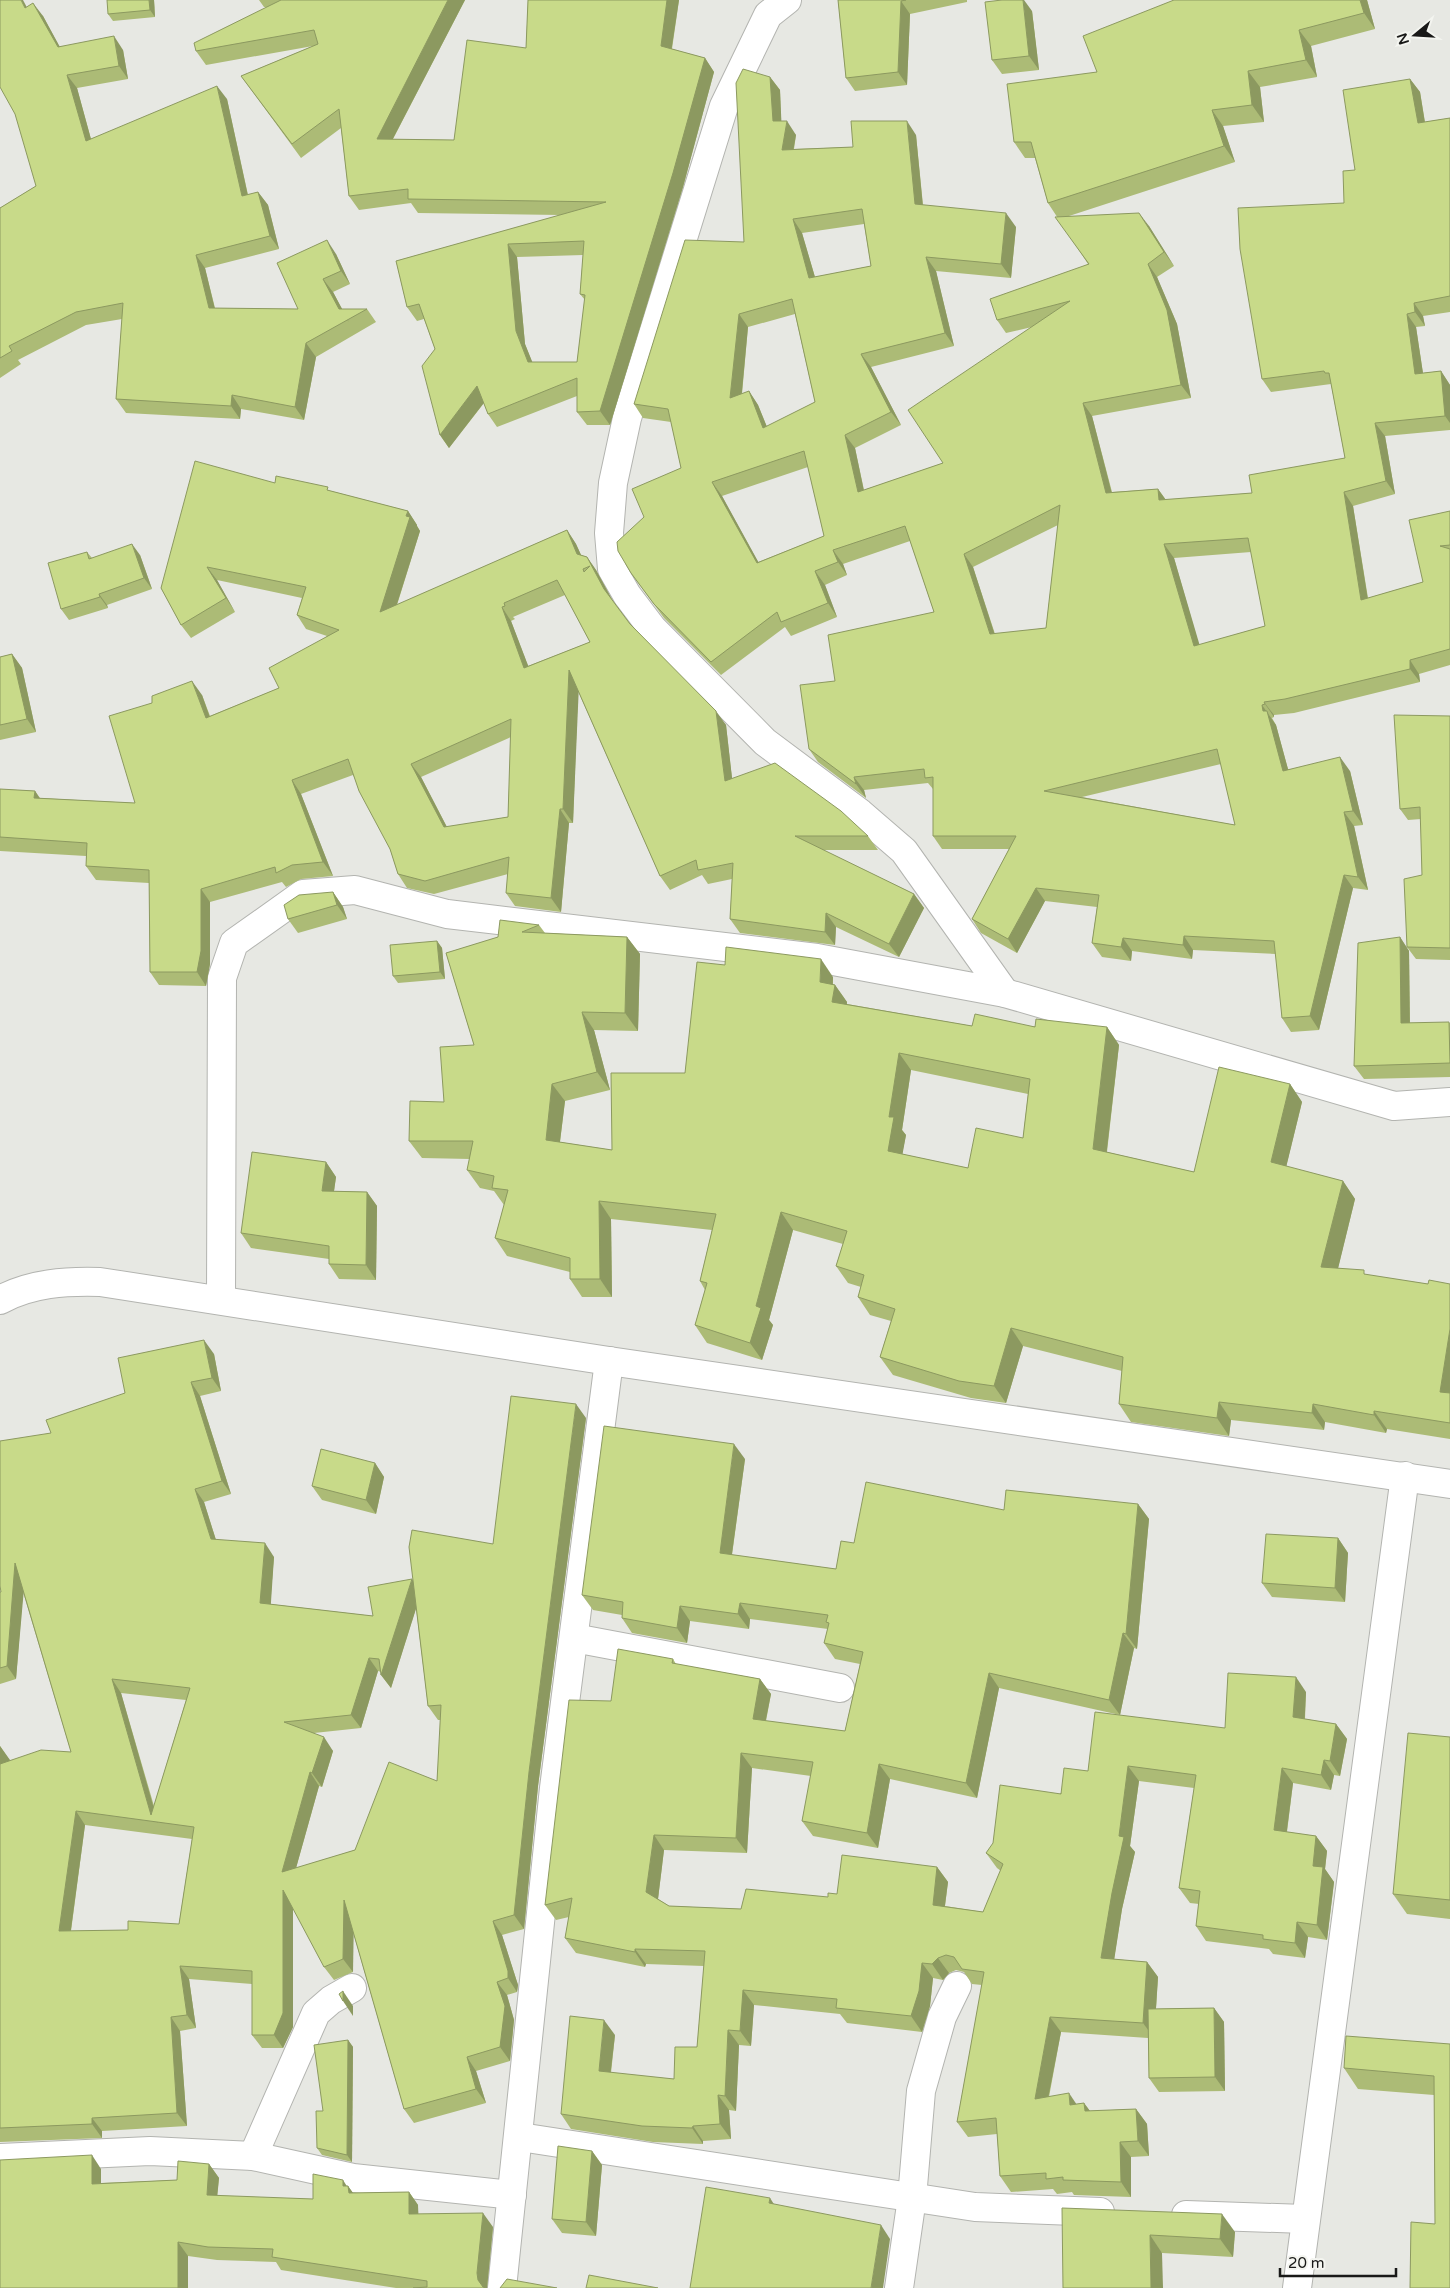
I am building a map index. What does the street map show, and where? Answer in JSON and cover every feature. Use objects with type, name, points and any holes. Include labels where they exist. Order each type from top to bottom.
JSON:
[{"type":"street","points":[[787,0],[768,16],[724,106],[627,418],[613,483],[609,533],[612,569],[627,595],[652,628],[765,742],[860,813],[904,851],[1005,993]]},
{"type":"street","points":[[221,1300],[222,978],[234,943],[303,894],[355,890],[448,914],[817,958],[1005,993],[1394,1106],[1450,1102]]},
{"type":"street","points":[[0,1300],[13,1293],[60,1281],[100,1282],[609,1361],[1450,1484]]},
{"type":"street","points":[[502,2288],[520,2137],[554,1788],[609,1361]]},
{"type":"street","points":[[1297,2288],[1405,1476]]},
{"type":"street","points":[[574,1638],[840,1688]]},
{"type":"street","points":[[899,2288],[912,2198],[921,2091],[942,2017],[957,1986]]},
{"type":"street","points":[[253,2156],[316,2014],[332,2000],[352,1988]]},
{"type":"street","points":[[520,2137],[975,2207],[1120,2212]]},
{"type":"street","points":[[0,2158],[150,2151],[253,2156],[353,2178],[512,2195]]},
{"type":"street","points":[[1159,2214],[1305,2219]]},
{"type":"building","points":[[0,0],[21,0],[25,8],[33,3],[58,47],[114,36],[119,66],[67,75],[86,141],[217,86],[242,196],[258,192],[270,236],[196,255],[209,308],[298,309],[277,263],[327,240],[341,271],[323,279],[339,309],[367,309],[306,343],[295,407],[232,395],[231,406],[116,399],[123,303],[76,312],[9,346],[12,351],[0,358],[0,208],[36,186],[15,114],[0,87]]},
{"type":"building","points":[[107,0],[149,0],[150,10],[108,14]]},
{"type":"building","points":[[281,0],[448,0],[377,139],[454,140],[467,40],[526,48],[528,0],[667,0],[661,46],[705,58],[673,173],[600,411],[577,412],[577,378],[488,414],[477,386],[440,435],[422,366],[435,349],[419,304],[407,307],[396,261],[606,202],[408,199],[408,189],[349,196],[339,109],[292,144],[241,76],[318,44],[314,30],[196,51],[194,43]],"holes":[[[584,241],[580,294],[585,295],[577,362],[528,362],[516,331],[508,244]]]},
{"type":"building","points":[[838,0],[906,0],[901,1],[898,72],[846,78]]},
{"type":"building","points":[[1023,0],[1029,56],[992,60],[985,2]]},
{"type":"building","points":[[1174,0],[1360,0],[1364,13],[1299,30],[1306,60],[1248,71],[1252,105],[1212,110],[1224,146],[1048,203],[1031,142],[1014,142],[1007,84],[1097,72],[1083,36]]},
{"type":"building","points":[[743,69],[770,77],[773,121],[787,121],[782,150],[853,147],[851,121],[907,121],[915,204],[1006,213],[1001,264],[926,257],[945,333],[861,354],[891,412],[845,435],[858,492],[943,463],[908,410],[1070,301],[997,320],[990,299],[1089,264],[1055,217],[1139,213],[1164,252],[1148,264],[1167,310],[1181,385],[1083,403],[1106,493],[1158,489],[1159,500],[1252,493],[1249,475],[1345,458],[1329,373],[1324,371],[1262,379],[1240,249],[1238,208],[1344,203],[1343,171],[1355,170],[1343,90],[1410,79],[1418,123],[1450,118],[1450,296],[1414,303],[1415,312],[1407,314],[1415,374],[1441,371],[1445,416],[1375,423],[1386,481],[1344,492],[1361,600],[1423,582],[1409,520],[1450,511],[1450,545],[1440,546],[1450,549],[1450,649],[1410,660],[1410,669],[1285,699],[1264,702],[1265,704],[1262,705],[1263,711],[1267,711],[1283,771],[1340,757],[1353,811],[1344,812],[1358,877],[1344,875],[1310,1016],[1282,1018],[1274,941],[1184,936],[1183,945],[1123,938],[1121,947],[1092,943],[1099,895],[1036,888],[1008,939],[972,919],[1016,836],[933,836],[933,777],[925,778],[924,769],[854,777],[856,784],[809,749],[800,685],[835,681],[828,635],[934,612],[905,526],[833,550],[838,562],[815,571],[828,603],[781,622],[777,612],[711,662],[654,604],[631,573],[618,551],[617,542],[644,517],[632,489],[681,468],[668,409],[634,404],[685,240],[744,242],[736,83]],"holes":[[[862,209],[871,266],[809,278],[793,219]],[[792,299],[815,402],[763,428],[749,391],[730,398],[739,314]],[[804,451],[824,536],[757,563],[712,482]],[[1060,505],[1046,628],[990,634],[964,554]],[[1248,538],[1265,626],[1194,646],[1164,544]],[[1217,749],[1235,825],[1044,791]]]},
{"type":"building","points":[[195,461],[275,483],[276,476],[328,487],[327,490],[408,511],[406,516],[410,517],[380,612],[567,530],[577,554],[587,557],[604,589],[630,624],[716,711],[725,781],[775,763],[841,811],[868,836],[795,836],[914,894],[889,944],[826,913],[825,932],[730,919],[733,863],[698,870],[696,860],[660,876],[569,670],[563,809],[560,809],[551,898],[506,893],[509,857],[425,881],[398,874],[390,849],[359,791],[348,759],[292,780],[323,862],[292,865],[276,873],[275,867],[201,889],[201,951],[197,972],[150,972],[149,870],[86,866],[87,843],[0,837],[0,789],[35,791],[34,798],[135,803],[109,716],[152,703],[152,696],[192,681],[206,718],[279,688],[269,668],[339,630],[297,615],[306,587],[207,567],[226,598],[181,625],[161,588]],"holes":[[[557,580],[590,642],[524,668],[502,607],[505,606],[504,603]],[[511,719],[508,817],[444,827],[411,764]]]},
{"type":"building","points":[[132,544],[144,578],[99,594],[100,597],[61,609],[48,563],[87,552],[89,559]]},
{"type":"building","points":[[12,654],[27,719],[0,725],[0,657]]},
{"type":"building","points":[[1394,715],[1450,716],[1450,948],[1407,947],[1404,879],[1422,875],[1420,807],[1400,809]]},
{"type":"building","points":[[333,892],[337,905],[288,919],[284,905],[299,895]]},
{"type":"building","points":[[500,920],[539,925],[522,932],[627,937],[625,1013],[582,1012],[597,1072],[552,1084],[546,1140],[612,1150],[611,1073],[685,1073],[697,962],[725,965],[726,947],[821,959],[820,982],[835,985],[832,1002],[972,1026],[975,1014],[1035,1027],[1036,1019],[1107,1027],[1093,1149],[1194,1172],[1219,1067],[1290,1084],[1271,1162],[1343,1181],[1321,1267],[1364,1270],[1364,1274],[1428,1284],[1429,1280],[1450,1284],[1450,1329],[1440,1392],[1450,1393],[1450,1423],[1374,1411],[1374,1415],[1313,1404],[1312,1413],[1219,1402],[1217,1418],[1119,1404],[1123,1357],[1011,1328],[994,1386],[959,1381],[880,1357],[895,1309],[858,1297],[864,1275],[836,1266],[847,1231],[781,1212],[756,1306],[761,1308],[750,1343],[695,1325],[707,1283],[700,1281],[716,1214],[599,1201],[600,1279],[570,1279],[570,1258],[495,1238],[508,1190],[492,1188],[494,1176],[467,1170],[473,1141],[409,1141],[410,1101],[444,1102],[440,1047],[474,1045],[446,953],[498,937]],"holes":[[[899,1053],[1030,1079],[1023,1138],[976,1128],[968,1168],[888,1151],[894,1117],[889,1117]]]},
{"type":"building","points":[[1400,937],[1401,1023],[1449,1022],[1450,1063],[1354,1066],[1358,943]]},
{"type":"building","points":[[437,941],[440,972],[393,976],[390,945]]},
{"type":"building","points":[[252,1152],[326,1162],[322,1191],[367,1192],[366,1265],[329,1264],[329,1246],[241,1233]]},
{"type":"building","points":[[204,1340],[212,1378],[191,1382],[222,1481],[195,1489],[211,1539],[265,1543],[260,1603],[373,1616],[368,1587],[412,1579],[381,1675],[379,1659],[369,1658],[351,1715],[284,1722],[324,1737],[312,1773],[310,1772],[282,1872],[355,1850],[389,1762],[437,1781],[441,1705],[428,1706],[409,1547],[412,1530],[493,1544],[511,1396],[576,1404],[529,1772],[514,1915],[493,1921],[508,1971],[508,1978],[497,1982],[505,2006],[500,2047],[467,2057],[476,2089],[404,2109],[344,1900],[343,1959],[324,1967],[283,1890],[283,2013],[274,2035],[252,2035],[252,1971],[180,1966],[187,2015],[171,2017],[177,2113],[92,2118],[92,2124],[0,2128],[0,1764],[41,1750],[71,1752],[15,1563],[7,1666],[0,1668],[0,1441],[51,1433],[46,1420],[125,1393],[118,1358]],"holes":[[[112,1679],[190,1688],[151,1815]],[[76,1811],[194,1827],[179,1924],[128,1921],[128,1930],[59,1931]]]},
{"type":"building","points":[[604,1426],[734,1444],[720,1553],[836,1569],[841,1541],[854,1543],[866,1482],[1004,1510],[1006,1490],[1138,1504],[1126,1634],[1123,1633],[1109,1700],[989,1673],[966,1783],[879,1764],[867,1833],[802,1821],[813,1762],[741,1753],[736,1838],[654,1835],[646,1892],[669,1906],[741,1909],[746,1889],[828,1897],[828,1893],[837,1894],[842,1855],[937,1867],[933,1905],[983,1912],[1003,1864],[986,1853],[993,1843],[1000,1785],[1061,1794],[1064,1768],[1088,1771],[1095,1712],[1225,1728],[1228,1673],[1296,1677],[1293,1717],[1336,1724],[1330,1761],[1324,1760],[1321,1775],[1282,1768],[1274,1830],[1316,1836],[1313,1866],[1323,1867],[1317,1925],[1297,1922],[1295,1943],[1263,1939],[1263,1935],[1196,1926],[1200,1891],[1179,1888],[1196,1775],[1128,1766],[1119,1836],[1124,1837],[1101,1958],[1147,1962],[1143,2023],[1050,2017],[1035,2099],[1069,2093],[1070,2105],[1084,2103],[1085,2111],[1136,2109],[1138,2141],[1120,2142],[1121,2182],[1063,2180],[1063,2177],[1046,2179],[1046,2173],[1000,2176],[996,2118],[957,2122],[984,1972],[962,1969],[954,1957],[946,1955],[938,1958],[932,1964],[922,1963],[919,1991],[911,2016],[836,2008],[837,1999],[743,1990],[740,2031],[728,2030],[725,2096],[718,2095],[720,2124],[693,2126],[692,2128],[642,2126],[561,2114],[570,2016],[604,2020],[599,2071],[674,2079],[675,2047],[697,2047],[705,1951],[635,1949],[635,1952],[565,1938],[572,1898],[545,1905],[569,1700],[611,1701],[618,1649],[673,1659],[672,1663],[760,1679],[753,1719],[845,1731],[863,1652],[824,1643],[829,1623],[826,1622],[828,1615],[740,1603],[738,1614],[680,1606],[677,1628],[622,1618],[623,1602],[582,1595]]},
{"type":"building","points":[[321,1449],[375,1463],[366,1500],[312,1486]]},
{"type":"building","points":[[1266,1534],[1338,1538],[1335,1588],[1262,1583]]},
{"type":"building","points":[[1408,1733],[1450,1737],[1450,1900],[1393,1894]]},
{"type":"building","points":[[343,1991],[343,2001],[339,1994]]},
{"type":"building","points":[[1214,2008],[1215,2077],[1149,2078],[1148,2009]]},
{"type":"building","points":[[1346,2036],[1450,2044],[1450,2288],[1410,2288],[1411,2222],[1435,2224],[1434,2076],[1344,2068]]},
{"type":"building","points":[[348,2040],[347,2155],[317,2148],[316,2111],[323,2111],[314,2045]]},
{"type":"building","points":[[558,2146],[592,2151],[586,2222],[552,2219]]},
{"type":"building","points":[[92,2155],[92,2184],[177,2180],[178,2161],[209,2164],[207,2195],[313,2199],[313,2174],[343,2180],[343,2186],[348,2186],[349,2193],[409,2192],[409,2214],[483,2213],[477,2273],[478,2280],[486,2288],[413,2288],[427,2287],[427,2281],[272,2257],[273,2249],[208,2247],[178,2242],[178,2288],[0,2288],[0,2160]]},
{"type":"building","points":[[706,2187],[770,2198],[769,2203],[881,2225],[871,2288],[690,2288]]},
{"type":"building","points":[[1062,2208],[1222,2214],[1220,2239],[1150,2235],[1151,2288],[1063,2288]]},
{"type":"building","points":[[589,2275],[658,2288],[586,2288]]},
{"type":"building","points":[[507,2279],[557,2288],[500,2288]]}]
